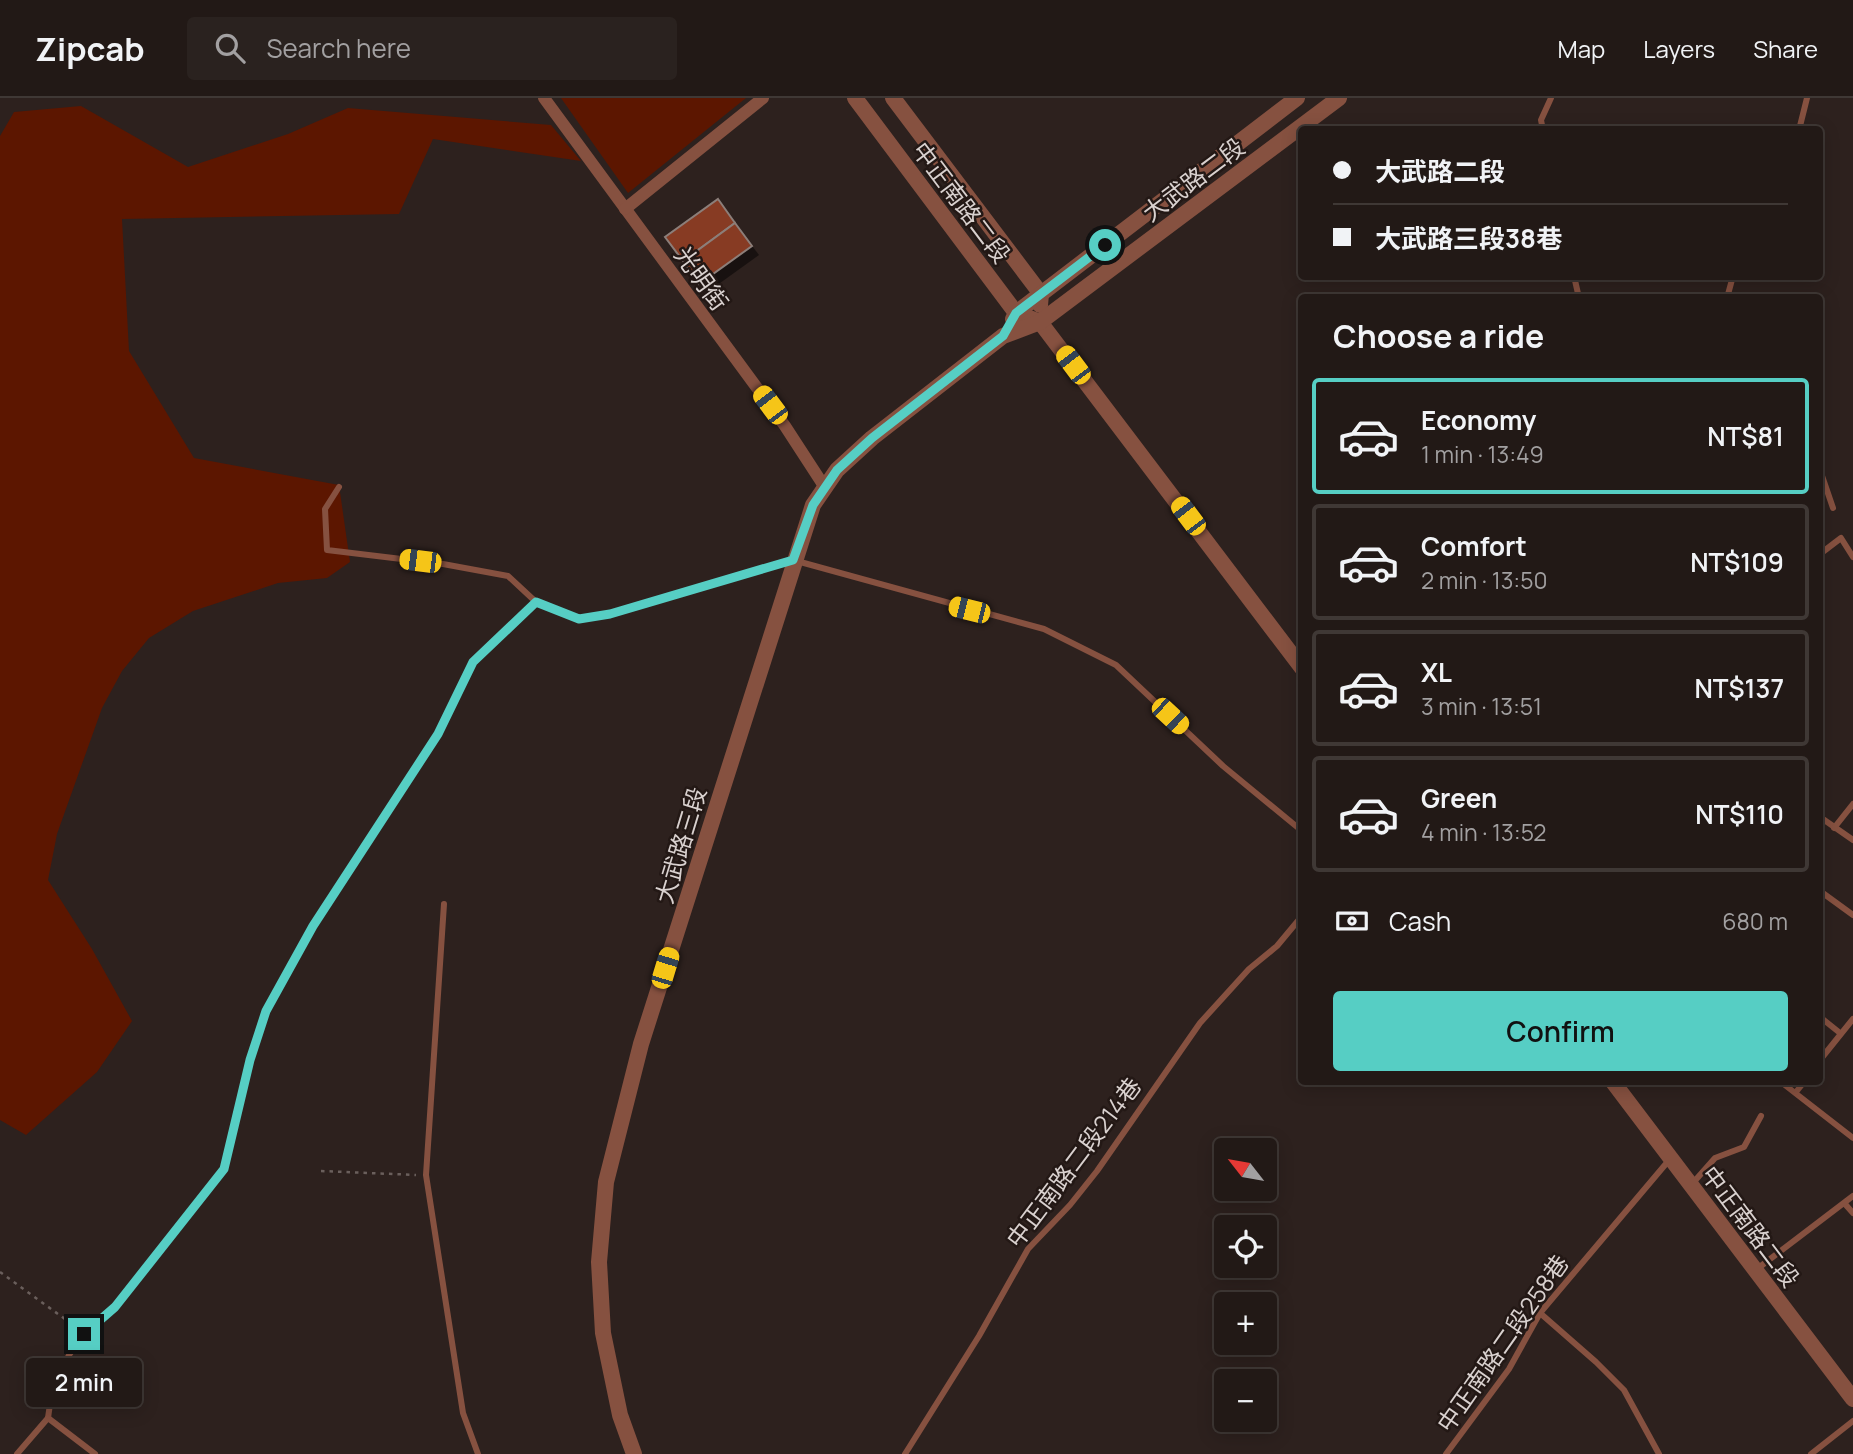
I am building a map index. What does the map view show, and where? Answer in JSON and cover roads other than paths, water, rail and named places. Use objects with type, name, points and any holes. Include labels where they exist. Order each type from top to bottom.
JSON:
[{"type":"street","name":"光明街","points":[[544,98],[785,426],[824,486]]},
{"type":"street","points":[[625,209],[763,98]]},
{"type":"street","name":"中正南路二段","points":[[855,98],[1016,313]]},
{"type":"street","name":"中正南路二段","points":[[893,98],[1041,294]]},
{"type":"street","name":"大武路二段","points":[[1016,313],[1297,98]]},
{"type":"street","name":"大武路二段","points":[[1302,126],[1339,98]]},
{"type":"street","name":"大武路二段","points":[[1040,322],[1298,129]]},
{"type":"street","points":[[1040,322],[1041,294]]},
{"type":"street","points":[[1016,313],[1040,322],[1298,663]]},
{"type":"street","name":"大武路三段","points":[[1003,336],[1016,313]]},
{"type":"street","name":"大武路三段","points":[[634,1454],[620,1415],[603,1333],[599,1262],[606,1182],[641,1044],[808,518],[824,486],[855,452],[1003,336],[1040,322]]},
{"type":"street","name":"中正南路二段","points":[[1615,1085],[1853,1399]]},
{"type":"lane","points":[[1542,126],[1541,120],[1551,98]]},
{"type":"lane","points":[[1800,126],[1807,98]]},
{"type":"lane","points":[[1823,479],[1833,508]]},
{"type":"lane","points":[[339,486],[325,509],[327,550],[443,564],[508,576],[536,602],[579,619],[610,614],[793,560],[1044,629],[1116,665],[1223,766],[1298,828]]},
{"type":"lane","points":[[1823,552],[1841,538],[1853,557]]},
{"type":"lane","points":[[17,1454],[48,1418],[52,1390],[69,1355],[84,1334],[115,1307],[224,1169],[250,1060],[272,999],[313,926],[438,734],[473,662],[536,602]]},
{"type":"lane","points":[[1834,828],[1853,804]]},
{"type":"lane","points":[[1823,819],[1853,840]]},
{"type":"lane","points":[[1823,893],[1853,915]]},
{"type":"lane","points":[[444,904],[426,1175],[463,1413],[478,1454]]},
{"type":"lane","name":"中正南路二段214巷","points":[[905,1454],[979,1336],[1028,1249],[1070,1205],[1097,1171],[1200,1023],[1249,969],[1277,946],[1298,921]]},
{"type":"lane","points":[[1823,1019],[1840,1033]]},
{"type":"lane","points":[[1823,1056],[1853,1019]]},
{"type":"lane","points":[[1785,1085],[1853,1138]]},
{"type":"lane","points":[[1796,1093],[1802,1085]]},
{"type":"lane","points":[[1692,1184],[1715,1158],[1744,1147],[1761,1116]]},
{"type":"lane","name":"中正南路二段258巷","points":[[1446,1454],[1509,1368],[1540,1313],[1671,1158]]},
{"type":"lane","points":[[1755,1270],[1853,1196]]},
{"type":"lane","points":[[1845,1204],[1853,1213]]},
{"type":"lane","points":[[1540,1313],[1624,1390],[1659,1454]]},
{"type":"lane","points":[[48,1418],[95,1454]]},
{"type":"lane","points":[[1811,1454],[1853,1421]]}]
